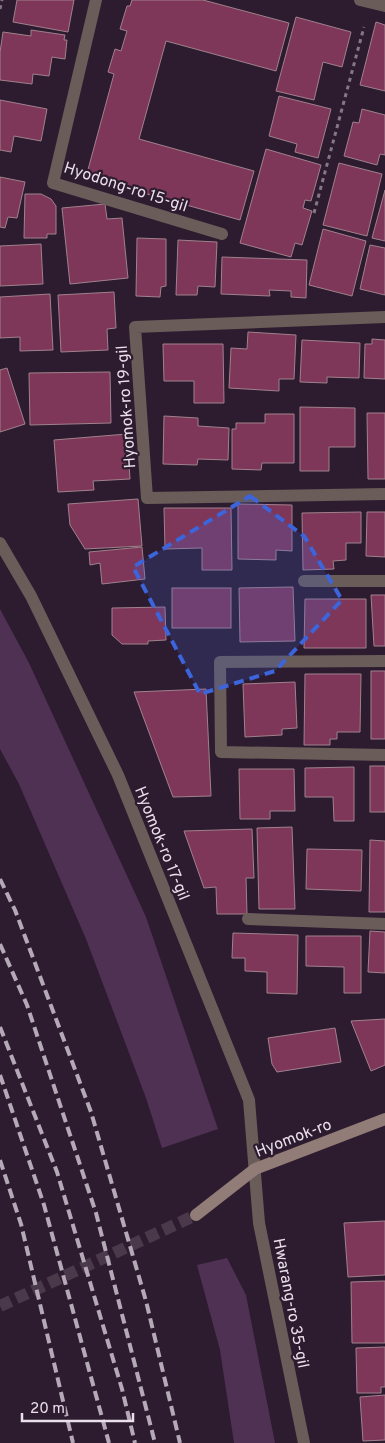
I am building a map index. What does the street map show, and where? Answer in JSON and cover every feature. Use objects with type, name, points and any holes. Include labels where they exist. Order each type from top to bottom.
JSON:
[{"type":"street","name":"Hyodong-ro 15-gil","points":[[96,0],[53,183],[222,234]]},
{"type":"street","points":[[366,1],[385,6]]},
{"type":"street","name":"Hyomok-ro 19-gil","points":[[385,317],[135,327],[147,498],[385,494]]},
{"type":"street","name":"Hyomok-ro 17-gil","points":[[0,543],[32,596],[118,774],[249,1100],[255,1169]]},
{"type":"street","points":[[304,581],[385,581]]},
{"type":"street","points":[[385,660],[220,662],[221,752],[385,755]]},
{"type":"street","points":[[248,919],[385,924]]},
{"type":"street","name":"Hyomok-ro","points":[[196,1215],[255,1169],[385,1119]]},
{"type":"street","name":"Hwarang-ro 35-gil","points":[[255,1169],[260,1223],[304,1443]]},
{"type":"path","points":[[0,9],[2,0]]},
{"type":"path","points":[[314,213],[366,1]]},
{"type":"highlighted area","points":[[250,496],[304,536],[342,600],[275,671],[200,694],[133,567]]},
{"type":"shaded area","points":[[0,609],[29,663],[146,917],[218,1129],[162,1148],[146,1098],[86,939],[19,784],[0,749]]},
{"type":"shaded area","points":[[227,1258],[246,1295],[275,1443],[234,1443],[220,1350],[197,1265]]},
{"type":"building","points":[[17,0],[74,0],[68,32],[13,22]]},
{"type":"building","points":[[132,0],[203,0],[289,23],[276,71],[166,41],[139,139],[254,171],[240,220],[86,177],[114,74],[108,72],[115,49],[121,51],[127,31],[120,29],[127,6],[130,6]]},
{"type":"building","points":[[296,17],[351,32],[342,67],[323,62],[314,100],[276,91]]},
{"type":"building","points":[[376,22],[385,25],[385,91],[360,85]]},
{"type":"building","points":[[31,30],[65,35],[64,40],[67,40],[65,59],[52,57],[49,76],[33,74],[32,84],[0,80],[0,52],[3,32],[31,36]]},
{"type":"building","points":[[279,96],[331,109],[318,158],[295,152],[297,144],[269,136]]},
{"type":"building","points":[[0,100],[47,109],[41,141],[14,136],[11,152],[0,150]]},
{"type":"building","points":[[362,109],[385,115],[385,155],[380,154],[377,165],[344,156],[353,122],[359,123]]},
{"type":"building","points":[[266,149],[321,165],[311,201],[305,200],[303,208],[312,211],[302,245],[295,243],[291,257],[240,243]]},
{"type":"building","points":[[339,163],[382,174],[367,236],[323,225]]},
{"type":"building","points":[[0,177],[25,182],[17,218],[8,217],[5,228],[0,227]]},
{"type":"building","points":[[385,190],[385,241],[372,238]]},
{"type":"building","points":[[25,194],[41,194],[51,199],[56,206],[56,234],[47,234],[47,238],[24,238]]},
{"type":"building","points":[[105,204],[107,219],[122,218],[128,278],[70,284],[62,208]]},
{"type":"building","points":[[323,229],[366,241],[352,296],[309,285]]},
{"type":"building","points":[[137,238],[166,239],[166,286],[161,287],[160,297],[136,296]]},
{"type":"building","points":[[178,240],[217,242],[215,287],[198,286],[197,295],[176,295]]},
{"type":"building","points":[[41,244],[43,284],[0,286],[0,246]]},
{"type":"building","points":[[370,245],[385,248],[385,295],[360,289]]},
{"type":"building","points":[[222,257],[307,260],[306,298],[291,297],[291,291],[269,290],[270,296],[221,294]]},
{"type":"building","points":[[114,292],[116,328],[107,329],[108,350],[61,352],[58,295]]},
{"type":"building","points":[[50,294],[53,350],[20,351],[20,337],[0,338],[0,297]]},
{"type":"building","points":[[248,332],[296,335],[294,379],[279,379],[279,391],[229,388],[231,348],[247,349]]},
{"type":"building","points":[[372,339],[385,340],[385,379],[364,378],[365,344],[372,344]]},
{"type":"building","points":[[302,340],[360,343],[359,378],[327,377],[327,383],[300,382]]},
{"type":"building","points":[[163,344],[223,344],[224,403],[194,403],[194,381],[164,381]]},
{"type":"building","points":[[7,368],[25,424],[0,432],[0,370]]},
{"type":"building","points":[[110,372],[111,423],[30,425],[29,373]]},
{"type":"building","points":[[300,407],[355,408],[355,447],[329,447],[329,471],[300,471]]},
{"type":"building","points":[[367,413],[385,413],[385,479],[368,479]]},
{"type":"building","points":[[265,414],[294,414],[294,463],[262,463],[261,470],[232,469],[232,429],[236,429],[236,423],[265,423]]},
{"type":"building","points":[[164,416],[198,418],[198,426],[229,428],[228,460],[198,459],[197,465],[163,464]]},
{"type":"building","points":[[127,434],[130,479],[93,481],[94,490],[58,492],[54,440]]},
{"type":"building","points":[[138,499],[142,546],[85,549],[70,525],[68,504]]},
{"type":"building","points":[[238,504],[292,505],[292,551],[276,550],[276,560],[238,559]]},
{"type":"building","points":[[164,508],[231,508],[232,570],[202,570],[202,548],[165,549]]},
{"type":"building","points":[[361,512],[361,543],[346,543],[346,560],[333,561],[334,569],[303,570],[302,513]]},
{"type":"building","points":[[367,512],[385,512],[385,557],[366,556]]},
{"type":"building","points":[[142,547],[145,579],[102,584],[100,563],[90,565],[89,552]]},
{"type":"building","points":[[293,587],[295,641],[240,642],[239,588]]},
{"type":"building","points":[[172,588],[231,588],[231,628],[172,628]]},
{"type":"building","points":[[371,595],[385,595],[385,646],[374,646]]},
{"type":"building","points":[[305,599],[366,599],[366,648],[304,648]]},
{"type":"building","points":[[165,607],[166,640],[148,641],[148,644],[122,644],[112,635],[112,608]]},
{"type":"building","points":[[371,671],[385,671],[385,739],[371,739]]},
{"type":"building","points":[[305,674],[361,674],[360,732],[337,732],[337,739],[330,739],[330,745],[304,745]]},
{"type":"building","points":[[295,682],[297,728],[282,729],[282,735],[245,737],[243,684]]},
{"type":"building","points":[[206,689],[211,796],[173,797],[134,692]]},
{"type":"building","points":[[370,766],[385,766],[385,812],[370,812]]},
{"type":"building","points":[[354,767],[354,821],[334,821],[333,797],[305,797],[305,768]]},
{"type":"building","points":[[239,769],[294,769],[295,811],[270,811],[270,819],[240,819]]},
{"type":"building","points":[[292,827],[295,909],[259,909],[257,828]]},
{"type":"building","points":[[252,829],[254,878],[246,878],[247,914],[217,914],[216,887],[204,888],[184,831]]},
{"type":"building","points":[[370,840],[385,841],[385,912],[369,912]]},
{"type":"building","points":[[307,849],[362,850],[361,891],[306,889]]},
{"type":"building","points":[[370,931],[385,932],[385,973],[368,972]]},
{"type":"building","points":[[233,933],[298,935],[297,994],[267,993],[267,972],[245,971],[245,958],[232,958]]},
{"type":"building","points":[[306,936],[361,936],[361,993],[344,993],[344,967],[306,966]]},
{"type":"building","points":[[385,1019],[385,1065],[371,1071],[351,1021]]},
{"type":"building","points":[[335,1028],[341,1062],[277,1072],[272,1064],[268,1038]]},
{"type":"building","points":[[385,1221],[385,1275],[348,1277],[344,1223]]},
{"type":"building","points":[[385,1281],[385,1343],[352,1343],[351,1282]]},
{"type":"building","points":[[385,1347],[385,1387],[381,1387],[381,1393],[357,1393],[356,1348]]},
{"type":"building","points":[[385,1395],[385,1440],[363,1441],[360,1397]]},
{"type":"tunnel","points":[[0,1306],[196,1215]]},
{"type":"railway","points":[[0,879],[15,910],[91,1112],[146,1301],[180,1443]]},
{"type":"railway","points":[[0,944],[27,1005],[96,1213],[155,1443]]},
{"type":"railway","points":[[0,1027],[57,1172],[122,1389],[135,1443]]},
{"type":"railway","points":[[0,1075],[44,1205],[109,1443]]},
{"type":"railway","points":[[0,1160],[21,1224],[73,1443]]}]
